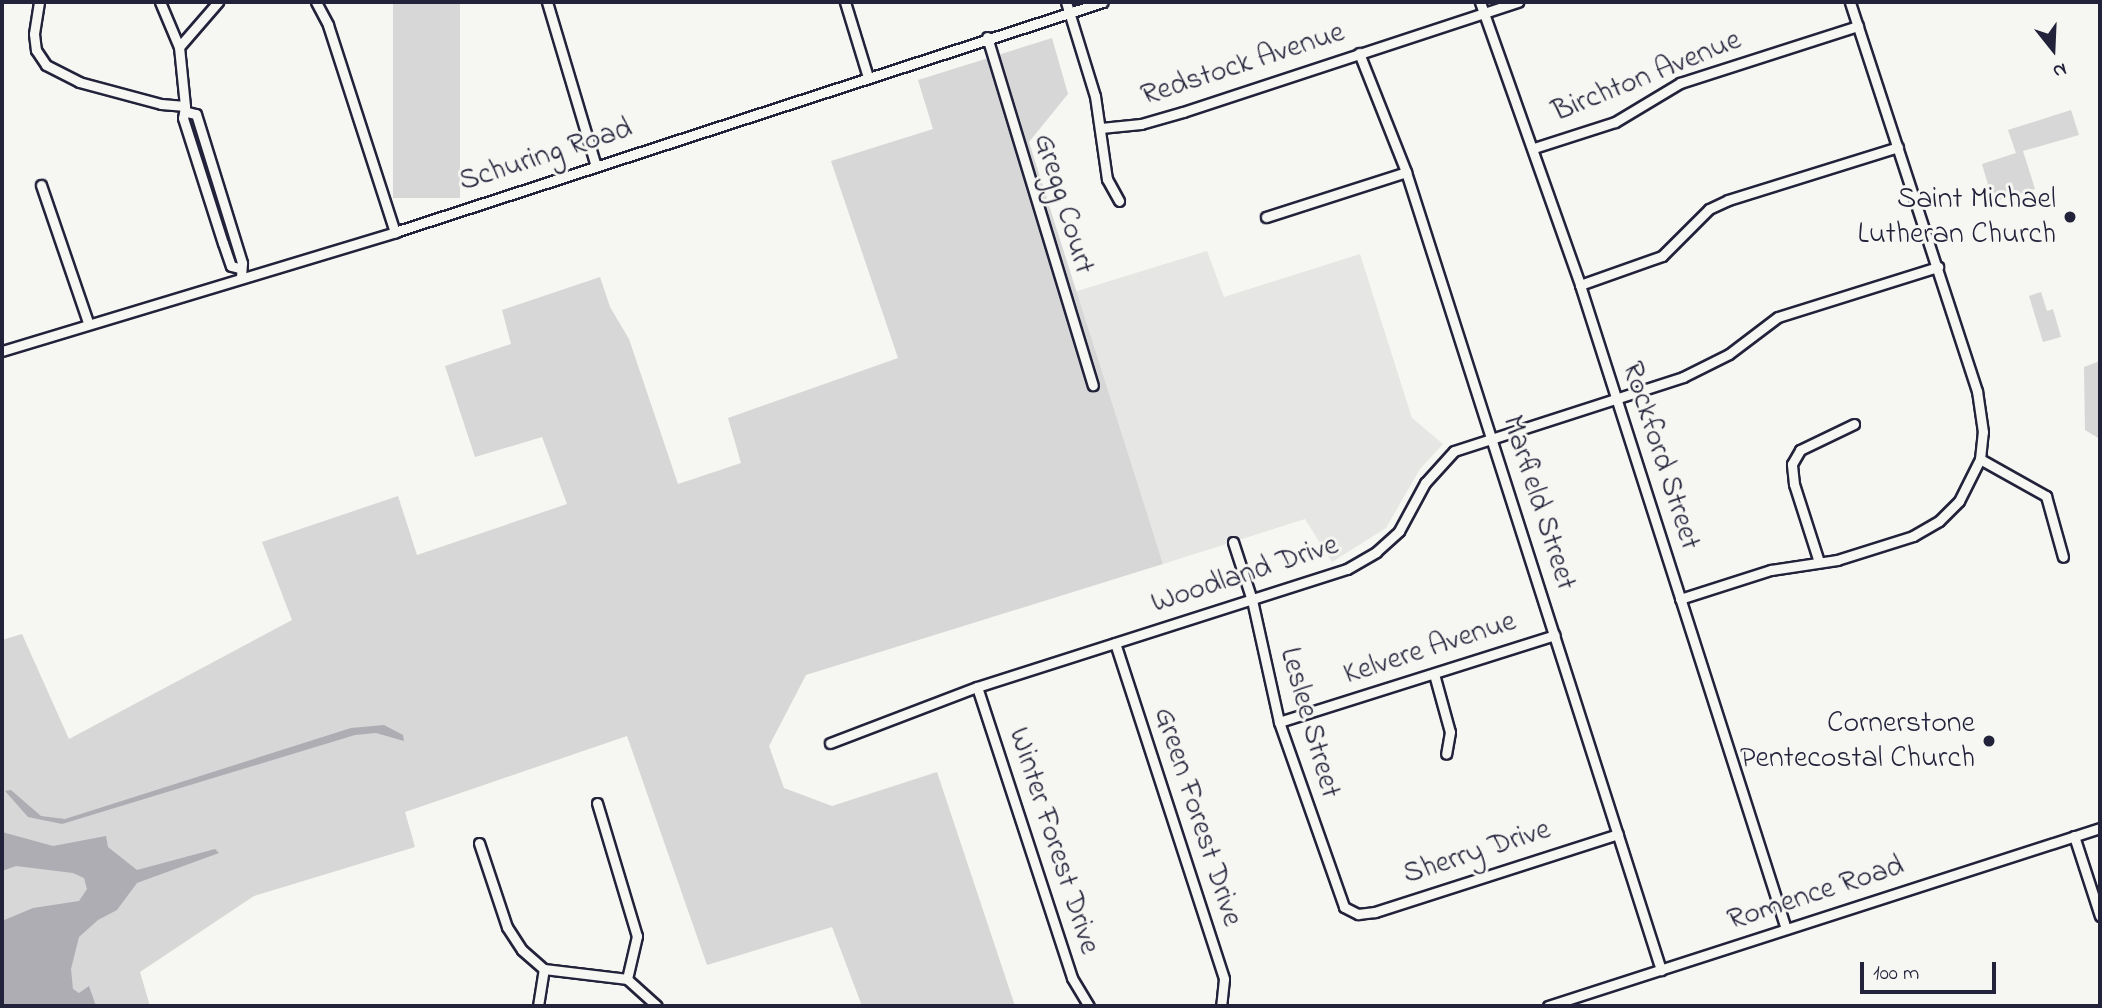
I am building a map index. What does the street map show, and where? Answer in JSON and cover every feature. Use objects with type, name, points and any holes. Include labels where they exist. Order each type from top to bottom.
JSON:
[{"type":"street","points":[[39,2],[34,34],[36,50],[46,65],[79,82],[186,109]]},
{"type":"street","points":[[160,2],[178,47],[186,109],[183,118],[231,266],[240,272]]},
{"type":"street","points":[[178,47],[218,2]]},
{"type":"street","points":[[316,2],[328,26],[396,232]]},
{"type":"street","points":[[547,2],[596,166]]},
{"type":"street","points":[[845,2],[868,77]]},
{"type":"street","points":[[1066,2],[1101,128],[1107,179],[1119,201]]},
{"type":"street","name":"Schuring Road","points":[[2,351],[240,272],[396,232],[987,37],[1103,2]]},
{"type":"street","name":"Rockford Street","points":[[1480,2],[1580,285],[1786,929]]},
{"type":"street","name":"Redstock Avenue","points":[[1101,128],[1141,124],[1183,112],[1518,2]]},
{"type":"street","points":[[1680,599],[1771,570],[1865,553],[1939,521],[1966,491],[1980,459],[1983,432],[1976,391],[1850,2]]},
{"type":"street","name":"Birchton Avenue","points":[[1534,149],[1615,122],[1680,83],[1858,26]]},
{"type":"street","name":"Gregg Court","points":[[987,37],[1093,385]]},
{"type":"street","name":"Marfield Street","points":[[1359,53],[1406,172],[1661,970]]},
{"type":"street","points":[[1580,285],[1662,256],[1709,209],[1728,200],[1898,147]]},
{"type":"street","points":[[1266,217],[1406,172]]},
{"type":"street","points":[[41,185],[88,322]]},
{"type":"street","name":"Woodland Drive","points":[[830,743],[845,733],[977,687],[1328,576],[1376,552],[1399,531],[1443,460],[1491,436],[1698,370],[1778,317],[1938,267]]},
{"type":"street","points":[[1819,562],[1794,485],[1792,464],[1800,450],[1854,424]]},
{"type":"street","points":[[1980,459],[2046,496],[2063,557]]},
{"type":"street","name":"Leslee Street","points":[[1233,542],[1252,600],[1279,722],[1336,893],[1350,911]]},
{"type":"street","name":"Kelvere Avenue","points":[[1279,722],[1555,635]]},
{"type":"street","name":"Green Forest Drive","points":[[1115,643],[1224,979],[1221,1006]]},
{"type":"street","points":[[1434,674],[1450,732],[1446,754]]},
{"type":"street","name":"Winter Forest Drive","points":[[977,687],[1072,978],[1089,1006]]},
{"type":"street","points":[[597,803],[637,936],[627,979]]},
{"type":"street","name":"Romence Road","points":[[1548,1006],[2100,828]]},
{"type":"street","name":"Sherry Drive","points":[[1350,911],[1375,912],[1618,834]]},
{"type":"street","points":[[2074,836],[2100,916]]},
{"type":"street","points":[[479,843],[507,927],[522,950],[544,969],[627,979],[657,1006]]},
{"type":"street","points":[[538,1006],[544,969]]},
{"type":"shaded area","points":[[393,2],[460,2],[460,198],[393,198]]},
{"type":"shaded area","points":[[1052,38],[1068,94],[1029,142],[1163,564],[806,675],[769,746],[784,788],[832,806],[937,772],[1015,1006],[862,1006],[832,927],[707,965],[627,736],[405,812],[415,847],[254,896],[140,972],[150,1006],[2,1006],[2,640],[22,634],[69,739],[292,620],[262,542],[398,496],[417,555],[567,504],[542,437],[475,457],[445,366],[511,344],[502,310],[600,277],[610,307],[629,339],[678,484],[741,463],[728,418],[898,358],[831,161],[933,129],[918,80]]},
{"type":"shaded area","points":[[2071,110],[2079,135],[2023,151],[2035,189],[1993,202],[1982,164],[2016,153],[2008,130]]},
{"type":"shaded area","points":[[1207,251],[1224,297],[1360,254],[1412,418],[1443,444],[1420,469],[1386,528],[1332,562],[1305,519],[1163,564],[1074,292]]},
{"type":"shaded area","points":[[2041,292],[2047,311],[2053,309],[2061,337],[2043,342],[2029,296]]},
{"type":"shaded area","points":[[2100,361],[2100,439],[2085,430],[2084,367]]},
{"type":"shaded area","points":[[384,725],[403,735],[404,741],[376,733],[355,735],[62,824],[28,817],[5,791],[11,790],[41,816],[65,819],[351,728]]},
{"type":"shaded area","points":[[2,832],[53,846],[106,836],[108,847],[137,870],[215,849],[219,853],[137,883],[117,910],[98,920],[79,937],[71,969],[73,989],[79,993],[89,986],[96,1006],[2,1006],[2,921],[33,908],[79,901],[87,889],[84,878],[73,873],[16,866],[2,871]]},
{"type":"place","name":"Saint Michael Lutheran Church","points":[[2070,217]]},
{"type":"place","name":"Cornerstone Pentecostal Church","points":[[1989,741]]}]
